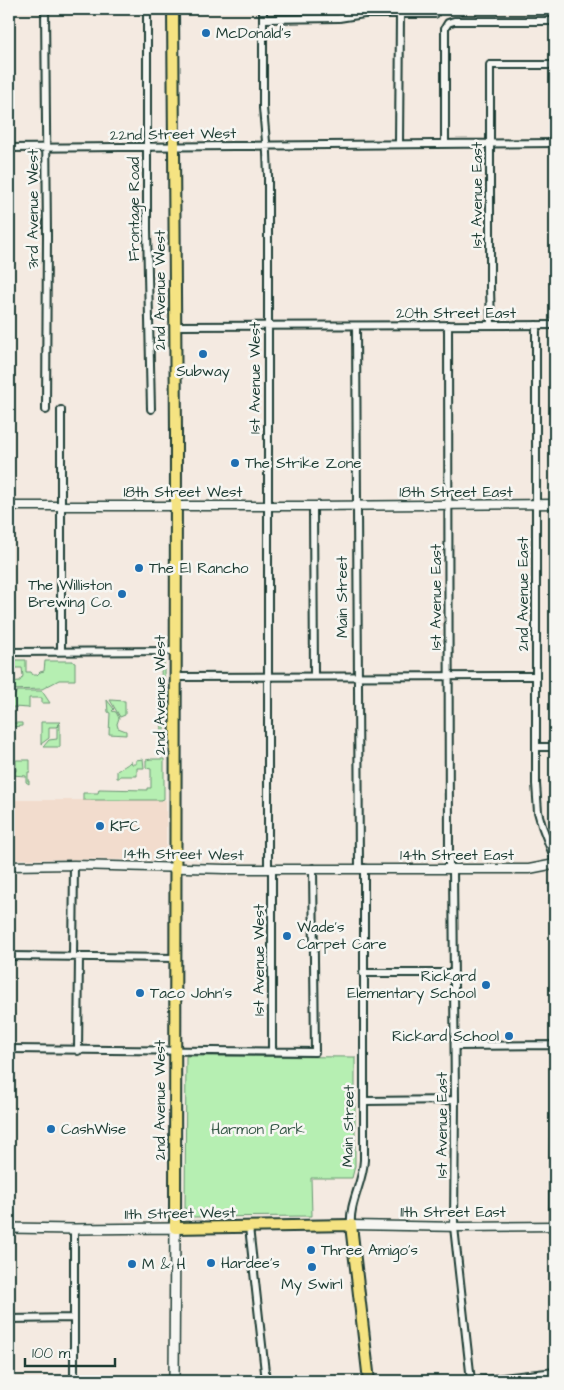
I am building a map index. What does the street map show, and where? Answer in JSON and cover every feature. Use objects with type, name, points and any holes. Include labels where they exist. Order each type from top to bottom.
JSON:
[{"type":"main road","name":"2nd Avenue West","points":[[174,9],[176,326],[174,1381]]},
{"type":"main road","name":"11th Street West","points":[[9,1228],[74,1229],[351,1225]]},
{"type":"main road","name":"Main Street","points":[[351,1225],[369,1381]]},
{"type":"street","name":"3rd Avenue West","points":[[45,9],[46,410]]},
{"type":"street","name":"Frontage Road","points":[[147,9],[146,229],[151,410]]},
{"type":"street","name":"1st Avenue West","points":[[263,9],[262,108],[268,176],[268,676],[272,1051]]},
{"type":"street","points":[[263,19],[339,18],[364,14],[435,14]]},
{"type":"street","points":[[399,144],[400,14]]},
{"type":"street","points":[[445,144],[445,28],[448,23],[454,21],[555,21]]},
{"type":"street","name":"1st Avenue East","points":[[491,325],[490,66],[555,66]]},
{"type":"street","name":"22nd Street West","points":[[9,148],[555,143]]},
{"type":"street","name":"1st Avenue East","points":[[448,325],[448,676],[455,1046],[454,1227],[471,1381]]},
{"type":"street","name":"2nd Avenue East","points":[[536,325],[536,784],[538,812],[555,860]]},
{"type":"street","name":"20th Street East","points":[[176,326],[555,325]]},
{"type":"street","name":"Main Street","points":[[351,1225],[350,1213],[363,1172],[364,1101],[357,676],[356,326]]},
{"type":"street","points":[[61,410],[61,651]]},
{"type":"street","name":"18th Street East","points":[[357,506],[555,504]]},
{"type":"street","name":"18th Street West","points":[[9,506],[357,506]]},
{"type":"street","points":[[313,506],[314,676]]},
{"type":"street","points":[[9,652],[176,651]]},
{"type":"street","points":[[175,677],[535,676]]},
{"type":"street","points":[[536,747],[555,746]]},
{"type":"street","name":"14th Street East","points":[[361,868],[529,869],[555,864]]},
{"type":"street","points":[[74,865],[78,1051]]},
{"type":"street","name":"14th Street West","points":[[9,866],[361,868]]},
{"type":"street","points":[[9,1049],[315,1052],[313,868]]},
{"type":"street","points":[[9,956],[175,958]]},
{"type":"street","points":[[363,972],[454,973]]},
{"type":"street","points":[[455,1046],[555,1044],[555,1241]]},
{"type":"street","points":[[364,1101],[455,1100]]},
{"type":"street","name":"11th Street East","points":[[351,1225],[554,1226]]},
{"type":"street","points":[[249,1227],[266,1381]]},
{"type":"street","points":[[74,1229],[74,1381]]},
{"type":"street","points":[[9,1319],[74,1318]]},
{"type":"street","points":[[476,1381],[555,1372]]},
{"type":"shaded area","points":[[9,800],[166,800],[166,860],[9,859]]},
{"type":"green space","points":[[12,660],[26,660],[26,672],[31,672],[33,675],[44,671],[45,661],[73,661],[75,663],[75,680],[59,680],[42,689],[9,690],[9,682],[20,681],[23,676],[22,668],[15,668]]},
{"type":"green space","points":[[161,660],[164,660],[164,747],[162,747]]},
{"type":"green space","points":[[17,691],[42,691],[50,703],[42,703],[42,698],[29,698],[29,708],[13,707],[13,723],[22,723],[22,726],[11,727],[9,714]]},
{"type":"green space","points":[[107,700],[114,709],[112,711],[116,712],[119,718],[118,728],[126,731],[126,735],[109,734],[110,713],[108,712]]},
{"type":"green space","points":[[110,700],[125,701],[125,715],[120,717]]},
{"type":"green space","points":[[41,722],[61,722],[56,727],[49,727],[49,738],[41,744]]},
{"type":"green space","points":[[60,724],[60,747],[43,747],[49,740],[57,739],[57,727]]},
{"type":"green space","points":[[143,759],[144,768],[137,768],[137,776],[120,776],[117,778],[117,771],[131,761],[132,764],[136,764],[136,760]]},
{"type":"green space","points":[[164,759],[164,799],[83,800],[83,793],[98,793],[99,789],[147,790],[147,788],[151,788],[151,769],[146,768],[146,760]]},
{"type":"green space","points":[[16,760],[30,760],[29,784],[26,782],[26,776],[11,775],[11,772],[16,771]]},
{"type":"green space","name":"Harmon Park","points":[[186,1056],[355,1057],[355,1166],[352,1178],[311,1178],[312,1216],[190,1217],[185,1213]]},
{"type":"place","name":"McDonald's","points":[[206,33]]},
{"type":"place","name":"Subway","points":[[203,354]]},
{"type":"place","name":"The Strike Zone","points":[[235,463]]},
{"type":"place","name":"The El Rancho","points":[[139,568]]},
{"type":"place","name":"The Williston Brewing Co.","points":[[122,594]]},
{"type":"place","name":"KFC","points":[[100,826]]},
{"type":"place","name":"Wade's Carpet Care","points":[[287,936]]},
{"type":"place","name":"Rickard Elementary School","points":[[486,985]]},
{"type":"place","name":"Taco John's","points":[[140,993]]},
{"type":"place","name":"Rickard School","points":[[509,1036]]},
{"type":"place","name":"CashWise","points":[[51,1129]]},
{"type":"place","name":"Three Amigo's","points":[[311,1250]]},
{"type":"place","name":"Hardee's","points":[[211,1263]]},
{"type":"place","name":"M & H","points":[[132,1264]]},
{"type":"place","name":"My Swirl","points":[[312,1267]]}]
